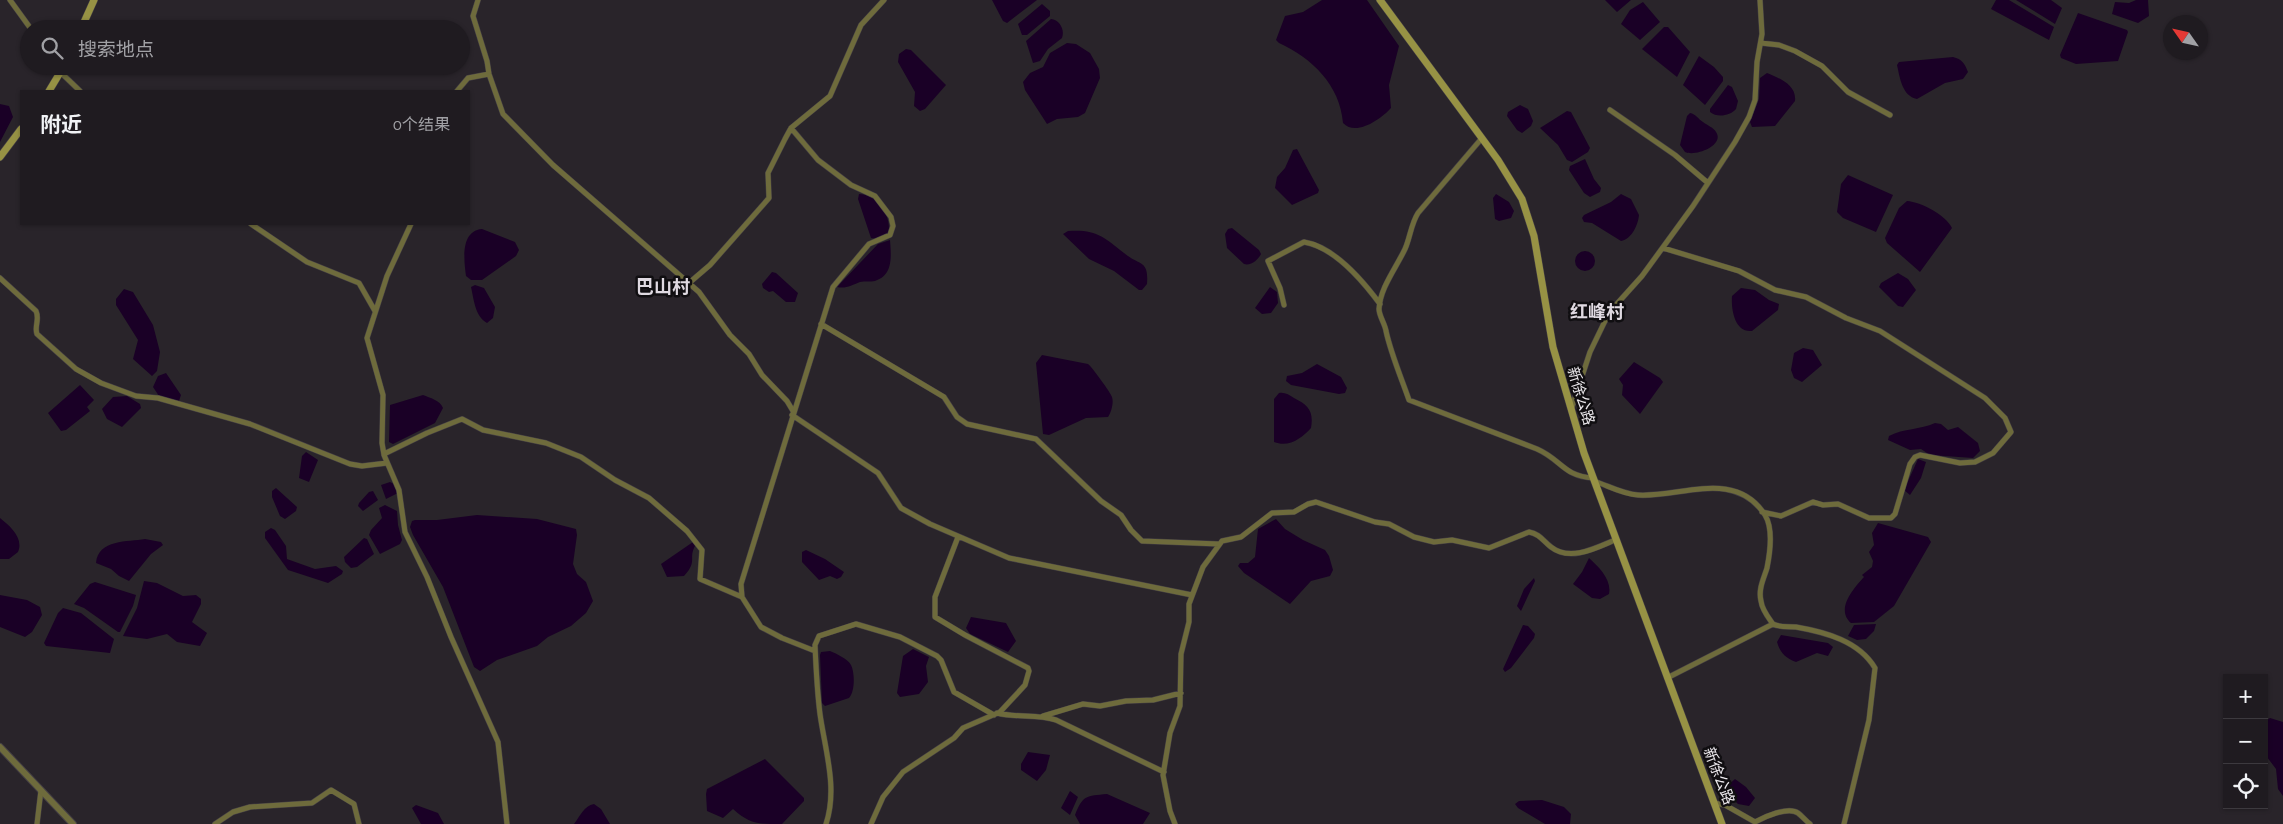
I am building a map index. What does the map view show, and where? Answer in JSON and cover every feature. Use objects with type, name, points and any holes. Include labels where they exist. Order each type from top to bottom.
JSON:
[{"type":"main road","points":[[85,20],[94,0]]},
{"type":"main road","name":"新徐公路","points":[[1380,0],[1511,180],[1528,216],[1534,236],[1549,332],[1593,480],[1722,824]]},
{"type":"main road","points":[[50,90],[59,75]]},
{"type":"main road","points":[[0,157],[20,130]]},
{"type":"street","points":[[10,0],[24,20]]},
{"type":"street","points":[[478,0],[473,14],[498,106],[506,118],[560,171],[699,292],[730,335],[749,354],[762,375],[793,413],[881,475],[899,506],[958,537],[1009,558],[1192,595]]},
{"type":"street","points":[[689,283],[710,266],[769,198],[767,178],[769,168],[791,128],[830,96],[861,24],[884,0]]},
{"type":"street","points":[[1571,410],[1590,352],[1605,321],[1663,248],[1740,134],[1752,109],[1755,100],[1761,42],[1760,0]]},
{"type":"street","points":[[1761,42],[1779,45],[1822,66],[1848,92],[1890,115]]},
{"type":"street","points":[[458,90],[468,78],[489,74]]},
{"type":"street","points":[[66,75],[79,90]]},
{"type":"street","points":[[1610,110],[1675,155],[1708,183]]},
{"type":"street","points":[[791,128],[818,160],[851,185],[875,196],[893,223],[890,235],[869,244],[835,284],[793,413],[760,525],[747,559],[741,584],[742,597],[764,629],[815,651]]},
{"type":"street","points":[[1482,138],[1416,216],[1405,248],[1387,283],[1380,304],[1379,311],[1386,330],[1388,344],[1409,400],[1537,449],[1550,456],[1573,475],[1593,480],[1619,491],[1638,495],[1707,488],[1748,496],[1766,517],[1770,539],[1768,560],[1760,597],[1764,610],[1773,624]]},
{"type":"street","points":[[252,225],[307,262],[358,283],[375,311]]},
{"type":"street","points":[[410,225],[394,258],[367,338],[383,395],[382,442],[387,463],[399,490],[405,532],[427,577],[451,637],[498,742],[507,824]]},
{"type":"street","points":[[1284,305],[1280,288],[1268,261],[1304,242],[1313,244],[1345,263],[1365,284],[1380,304]]},
{"type":"street","points":[[1663,248],[1739,271],[1775,290],[1806,297],[1846,318],[1880,332],[1985,398],[2005,418],[2011,432],[1993,453],[1976,462],[1964,464],[1920,455],[1915,457],[1910,464],[1894,515],[1891,518],[1869,518],[1838,504],[1813,502],[1781,516],[1762,512]]},
{"type":"street","points":[[0,278],[36,311],[38,318],[35,330],[37,334],[76,369],[101,383],[121,388],[136,396],[158,398],[250,424],[350,464],[362,466],[387,463]]},
{"type":"street","points":[[821,324],[944,397],[957,417],[967,424],[1036,439],[1101,501],[1121,515],[1131,530],[1142,541],[1219,544]]},
{"type":"street","points":[[384,454],[427,433],[462,419],[483,430],[546,443],[573,453],[615,480],[646,496],[687,531],[702,550],[700,579],[742,597]]},
{"type":"street","points":[[1175,824],[1163,781],[1170,733],[1178,714],[1181,692],[1181,654],[1189,622],[1189,604],[1192,595],[1206,561],[1219,544],[1227,539],[1241,537],[1272,513],[1294,512],[1316,502],[1375,522],[1389,524],[1414,537],[1434,542],[1452,540],[1489,548],[1529,532],[1543,538],[1557,551],[1578,553],[1595,550],[1615,540]]},
{"type":"street","points":[[871,824],[883,797],[903,772],[954,738],[963,728],[996,714],[1022,689],[1029,671],[1028,668],[958,632],[938,620],[934,615],[935,598],[958,537]]},
{"type":"street","points":[[826,824],[830,806],[830,774],[820,713],[815,651],[816,641],[819,636],[856,624],[882,631],[937,656],[942,660],[954,692],[996,714],[1007,716],[1043,716],[1083,704],[1100,706],[1126,701],[1153,700],[1181,692]]},
{"type":"street","points":[[1667,678],[1773,624],[1817,632],[1843,640],[1864,654],[1874,668],[1869,720],[1844,824]]},
{"type":"street","points":[[1043,716],[1074,726],[1164,772]]},
{"type":"street","points":[[0,747],[73,824]]},
{"type":"street","points":[[38,824],[41,790]]},
{"type":"street","points":[[215,824],[228,814],[250,807],[312,803],[330,790],[354,804],[359,824]]},
{"type":"street","points":[[1714,803],[1725,805],[1755,822],[1770,814],[1792,811],[1799,814],[1810,824]]},
{"type":"shaded area","points":[[992,0],[1037,0],[1007,23],[1003,21]]},
{"type":"shaded area","points":[[1322,0],[1367,0],[1399,46],[1389,85],[1391,108],[1368,125],[1355,128],[1348,127],[1343,123],[1341,109],[1336,97],[1322,74],[1302,56],[1276,40],[1285,16],[1303,12]]},
{"type":"shaded area","points":[[1605,0],[1631,0],[1617,12]]},
{"type":"shaded area","points":[[1996,0],[2009,0],[2054,27],[2049,40],[1991,9]]},
{"type":"shaded area","points":[[2016,0],[2051,0],[2062,8],[2055,24]]},
{"type":"shaded area","points":[[2136,0],[2148,0],[2149,16],[2138,23],[2112,14],[2115,2],[2129,3]]},
{"type":"shaded area","points":[[1643,2],[1660,22],[1640,40],[1621,24],[1630,10]]},
{"type":"shaded area","points":[[1042,4],[1050,11],[1050,16],[1027,35],[1022,35],[1018,24]]},
{"type":"shaded area","points":[[2078,13],[2127,30],[2128,32],[2118,61],[2076,64],[2061,58],[2060,55]]},
{"type":"shaded area","points":[[1051,19],[1057,21],[1061,26],[1062,38],[1048,49],[1040,61],[1033,63],[1026,41]]},
{"type":"shaded area","points":[[1664,27],[1668,27],[1690,52],[1677,77],[1642,49]]},
{"type":"shaded area","points":[[1067,43],[1076,44],[1090,53],[1099,69],[1100,78],[1085,113],[1078,117],[1057,119],[1047,124],[1025,90],[1023,82],[1030,73],[1043,67],[1050,53]]},
{"type":"shaded area","points":[[906,49],[911,50],[946,85],[925,109],[920,111],[914,106],[915,92],[898,62],[899,54]]},
{"type":"shaded area","points":[[1699,56],[1714,67],[1723,77],[1723,81],[1705,105],[1683,85]]},
{"type":"shaded area","points":[[1953,57],[1961,61],[1967,69],[1968,72],[1963,79],[1945,83],[1917,99],[1908,94],[1901,81],[1897,65],[1899,62]]},
{"type":"shaded area","points":[[1767,73],[1790,86],[1795,95],[1795,101],[1775,126],[1752,127],[1750,122],[1759,99],[1760,78]]},
{"type":"shaded area","points":[[1728,85],[1732,87],[1738,101],[1736,109],[1723,115],[1713,114],[1710,112],[1710,109]]},
{"type":"shaded area","points":[[0,104],[9,106],[13,117],[0,142]]},
{"type":"shaded area","points":[[1520,105],[1528,109],[1533,121],[1531,126],[1522,133],[1517,130],[1507,116],[1508,112]]},
{"type":"shaded area","points":[[1567,111],[1571,112],[1590,148],[1588,152],[1572,162],[1567,160],[1558,145],[1540,128]]},
{"type":"shaded area","points":[[1690,113],[1714,129],[1718,137],[1708,149],[1696,153],[1685,152],[1680,145],[1687,116]]},
{"type":"shaded area","points":[[1297,149],[1319,190],[1318,193],[1292,205],[1275,188],[1277,177],[1285,168],[1293,150]]},
{"type":"shaded area","points":[[1585,159],[1594,179],[1601,188],[1600,192],[1590,197],[1584,193],[1569,170],[1570,166]]},
{"type":"shaded area","points":[[1848,175],[1893,195],[1876,232],[1843,218],[1837,212],[1841,184]]},
{"type":"shaded area","points":[[859,194],[872,198],[882,208],[888,221],[888,234],[877,239],[871,238],[858,199]]},
{"type":"shaded area","points":[[1496,194],[1509,202],[1514,211],[1511,218],[1499,221],[1495,219],[1493,198]]},
{"type":"shaded area","points":[[1621,194],[1631,199],[1639,215],[1634,231],[1628,238],[1621,241],[1592,223],[1584,222],[1582,218],[1584,215],[1611,202]]},
{"type":"shaded area","points":[[1907,201],[1919,204],[1939,214],[1952,228],[1920,272],[1887,243],[1885,238],[1899,208]]},
{"type":"shaded area","points":[[1232,228],[1259,250],[1261,254],[1254,262],[1244,264],[1227,248],[1225,234],[1228,229]]},
{"type":"shaded area","points":[[482,229],[515,242],[519,250],[516,256],[482,280],[471,280],[466,276],[465,248],[470,235]]},
{"type":"shaded area","points":[[1068,231],[1086,231],[1105,238],[1145,267],[1147,284],[1142,290],[1139,290],[1114,271],[1089,259],[1063,234]]},
{"type":"shaded area","points":[[890,240],[890,264],[886,274],[875,281],[837,287],[878,244]]},
{"type":"shaded area","points":[[1585,251],[1592,254],[1595,261],[1592,268],[1585,271],[1578,268],[1575,261],[1578,254]]},
{"type":"shaded area","points":[[772,272],[776,273],[798,293],[795,302],[786,302],[773,291],[769,292],[763,288],[762,284]]},
{"type":"shaded area","points":[[1898,273],[1908,279],[1916,290],[1903,307],[1898,306],[1879,287],[1881,283]]},
{"type":"shaded area","points":[[475,285],[484,288],[495,307],[493,318],[487,323],[480,316],[476,307],[471,287]]},
{"type":"shaded area","points":[[1270,287],[1277,292],[1278,303],[1271,313],[1262,314],[1255,308]]},
{"type":"shaded area","points":[[1741,288],[1755,290],[1769,300],[1779,304],[1778,310],[1752,331],[1746,331],[1741,328],[1737,324],[1733,313],[1732,296]]},
{"type":"shaded area","points":[[124,289],[133,292],[153,325],[160,352],[157,371],[152,376],[133,359],[138,340],[116,305],[116,299]]},
{"type":"shaded area","points":[[1803,348],[1813,350],[1822,365],[1802,382],[1794,378],[1791,370],[1794,353]]},
{"type":"shaded area","points":[[1042,355],[1088,364],[1112,397],[1112,408],[1108,417],[1086,418],[1049,435],[1043,434],[1036,363]]},
{"type":"shaded area","points":[[1634,362],[1660,378],[1663,382],[1640,414],[1622,395],[1623,385],[1619,379]]},
{"type":"shaded area","points":[[1317,364],[1341,377],[1347,388],[1345,393],[1339,394],[1291,385],[1286,381],[1287,376],[1302,373]]},
{"type":"shaded area","points":[[166,373],[181,395],[179,401],[159,396],[153,387],[158,376]]},
{"type":"shaded area","points":[[80,385],[94,400],[87,407],[90,411],[66,430],[61,431],[48,413]]},
{"type":"shaded area","points":[[1279,393],[1287,394],[1303,403],[1309,409],[1312,417],[1311,428],[1307,432],[1295,441],[1285,444],[1274,442],[1274,399]]},
{"type":"shaded area","points":[[423,395],[432,398],[442,405],[443,408],[435,423],[393,444],[389,442],[390,405]]},
{"type":"shaded area","points":[[127,396],[140,404],[141,408],[122,427],[107,419],[102,409],[113,397]]},
{"type":"shaded area","points":[[1935,423],[1941,424],[1948,430],[1958,427],[1978,443],[1980,451],[1973,458],[1930,455],[1921,449],[1910,450],[1888,440],[1889,436],[1895,433]]},
{"type":"shaded area","points":[[306,452],[318,460],[309,482],[299,478],[302,456]]},
{"type":"shaded area","points":[[1918,459],[1926,462],[1921,478],[1910,495],[1904,490]]},
{"type":"shaded area","points":[[390,482],[394,484],[398,493],[386,499],[381,485]]},
{"type":"shaded area","points":[[276,488],[297,507],[296,511],[285,519],[280,516],[272,497],[272,491]]},
{"type":"shaded area","points":[[373,491],[378,500],[363,511],[358,506],[359,503],[369,492]]},
{"type":"shaded area","points":[[385,505],[397,511],[402,540],[400,544],[380,554],[369,535],[382,518],[379,508]]},
{"type":"shaded area","points":[[477,515],[537,519],[576,529],[577,535],[573,564],[577,574],[586,582],[593,601],[586,613],[571,626],[548,637],[537,646],[497,660],[480,671],[474,667],[443,587],[410,527],[412,521],[415,520],[437,520]]},
{"type":"shaded area","points":[[0,518],[18,537],[18,552],[9,559],[0,559]]},
{"type":"shaded area","points":[[1276,519],[1285,529],[1325,550],[1333,570],[1330,576],[1311,581],[1290,604],[1244,573],[1238,566],[1240,563],[1248,563],[1255,557],[1258,529]]},
{"type":"shaded area","points":[[1878,523],[1928,537],[1931,542],[1894,606],[1874,622],[1851,623],[1845,611],[1845,605],[1851,593],[1864,577],[1862,575],[1872,567],[1873,561],[1869,552],[1874,545],[1872,533]]},
{"type":"shaded area","points":[[271,528],[275,530],[286,546],[287,559],[315,569],[336,566],[343,571],[342,574],[328,583],[288,570],[265,538],[265,532]]},
{"type":"shaded area","points":[[364,538],[367,539],[374,554],[357,567],[351,568],[345,562],[344,557]]},
{"type":"shaded area","points":[[145,539],[161,542],[163,545],[151,554],[129,581],[111,569],[96,563],[98,555],[108,546],[115,543]]},
{"type":"shaded area","points":[[693,542],[695,546],[691,567],[684,576],[667,577],[661,564]]},
{"type":"shaded area","points":[[806,550],[825,559],[844,572],[841,577],[837,579],[830,576],[819,580],[802,562],[802,552]]},
{"type":"shaded area","points":[[1589,558],[1601,570],[1609,584],[1609,594],[1600,599],[1592,598],[1573,584]]},
{"type":"shaded area","points":[[1534,578],[1535,581],[1521,611],[1517,606],[1524,589]]},
{"type":"shaded area","points":[[144,581],[157,583],[183,596],[196,595],[201,599],[201,604],[192,622],[207,633],[200,646],[177,642],[167,634],[147,639],[123,636],[137,608]]},
{"type":"shaded area","points":[[95,582],[136,595],[133,606],[120,632],[84,608],[74,604],[90,584]]},
{"type":"shaded area","points":[[0,595],[27,600],[40,607],[42,615],[32,632],[25,637],[0,627]]},
{"type":"shaded area","points":[[63,608],[81,613],[114,639],[110,653],[46,646],[44,643],[58,613]]},
{"type":"shaded area","points":[[971,617],[1006,623],[1016,641],[1008,652],[970,634],[966,628]]},
{"type":"shaded area","points":[[1876,624],[1874,631],[1866,639],[1857,640],[1848,636],[1854,625]]},
{"type":"shaded area","points":[[1523,625],[1528,626],[1535,634],[1534,638],[1511,668],[1505,672],[1503,669]]},
{"type":"shaded area","points":[[1781,635],[1828,643],[1833,647],[1828,656],[1817,653],[1796,662],[1786,657],[1780,649],[1777,642]]},
{"type":"shaded area","points":[[913,649],[929,657],[926,666],[928,682],[919,694],[900,697],[897,693],[903,656]]},
{"type":"shaded area","points":[[830,651],[850,663],[854,682],[849,698],[825,706],[822,703],[820,655],[821,652]]},
{"type":"shaded area","points":[[2270,718],[2283,722],[2283,796],[2278,789],[2276,769],[2268,758],[2268,719]]},
{"type":"shaded area","points":[[1028,752],[1050,755],[1046,770],[1037,781],[1021,770],[1021,764]]},
{"type":"shaded area","points":[[765,759],[804,798],[804,801],[782,824],[754,822],[744,818],[733,809],[723,818],[707,811],[707,789]]},
{"type":"shaded area","points":[[1735,779],[1746,787],[1755,798],[1749,806],[1738,804],[1727,793],[1727,786]]},
{"type":"shaded area","points":[[1070,791],[1078,797],[1070,815],[1061,808]]},
{"type":"shaded area","points":[[1107,794],[1150,813],[1143,824],[1080,824],[1075,815],[1083,800],[1090,796]]},
{"type":"shaded area","points":[[1542,800],[1564,807],[1571,814],[1570,824],[1545,824],[1518,808],[1515,804],[1519,801]]},
{"type":"shaded area","points":[[594,804],[601,809],[610,824],[574,824],[585,809]]},
{"type":"shaded area","points":[[416,805],[438,813],[444,824],[421,824],[412,808]]},
{"type":"district","name":"巴山村","points":[[663,287]]},
{"type":"district","name":"红峰村","points":[[1597,312]]}]
